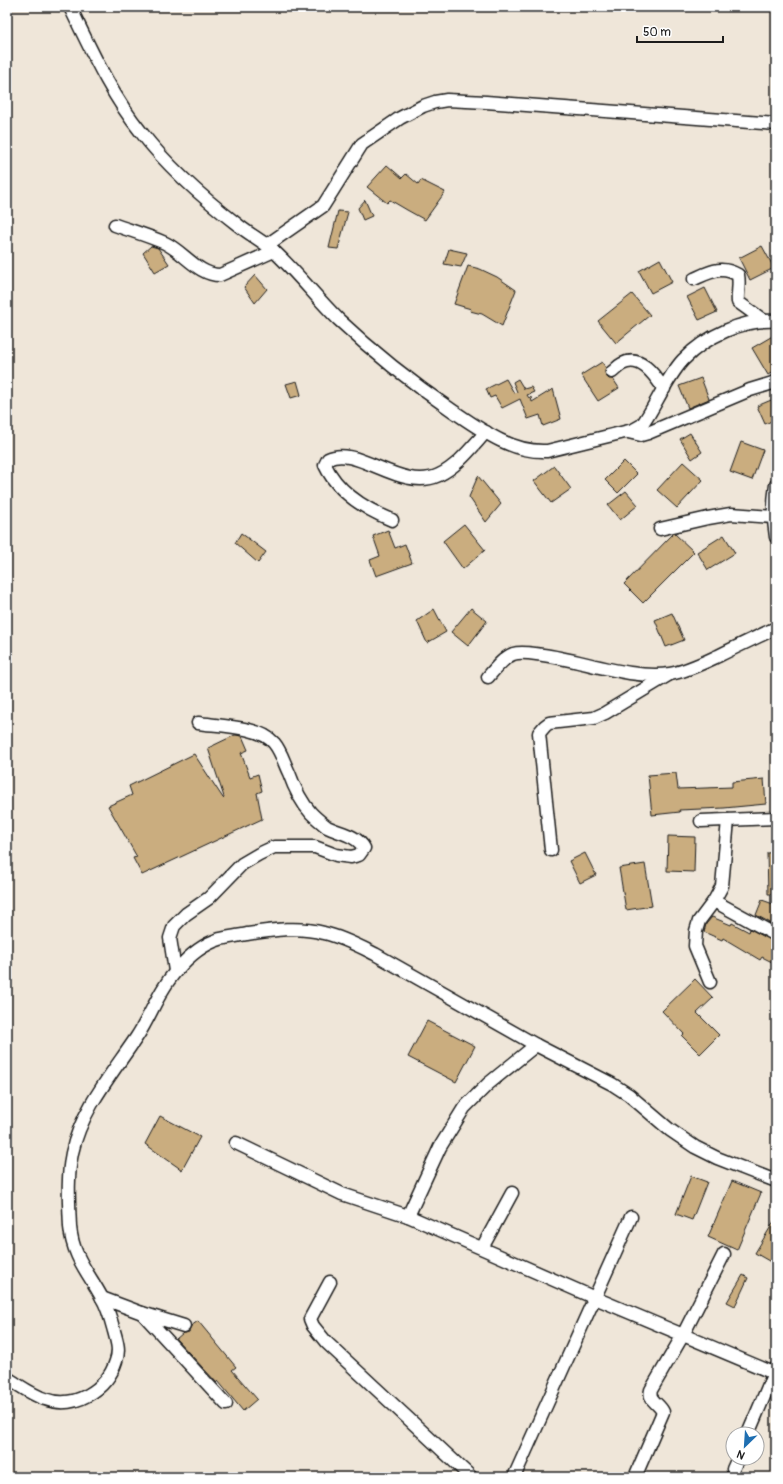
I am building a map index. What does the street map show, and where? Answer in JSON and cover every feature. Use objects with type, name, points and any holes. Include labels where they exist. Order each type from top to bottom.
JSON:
[{"type":"street","points":[[70,7],[95,57],[125,111],[142,133],[179,174],[238,226],[274,251]]},
{"type":"street","points":[[776,124],[486,102],[447,100],[434,102],[400,118],[362,144],[323,206],[267,245],[337,318],[378,356],[412,383],[475,426],[508,444],[535,452],[547,451],[627,432],[642,425],[682,361],[697,348],[713,337],[739,326],[763,320],[776,321]]},
{"type":"street","points":[[115,225],[166,243],[202,270],[212,275],[220,275],[274,251]]},
{"type":"street","points":[[694,279],[718,269],[738,275],[738,302],[763,320]]},
{"type":"street","points":[[612,372],[622,364],[630,362],[640,364],[650,370],[664,389]]},
{"type":"street","points":[[627,432],[635,434],[648,433],[750,390],[776,382]]},
{"type":"street","points":[[392,520],[372,512],[359,504],[339,486],[330,474],[326,465],[328,459],[343,456],[416,480],[429,479],[440,474],[456,463],[486,432]]},
{"type":"street","points":[[776,485],[773,500],[773,517],[776,537]]},
{"type":"street","points":[[660,529],[731,514],[773,517]]},
{"type":"street","points":[[551,850],[539,733],[545,726],[549,724],[594,718],[606,713],[671,674],[706,661],[776,628]]},
{"type":"street","points":[[488,677],[503,660],[512,654],[524,653],[554,656],[638,673],[656,675],[671,674]]},
{"type":"street","points":[[175,971],[170,938],[174,926],[186,914],[210,898],[242,864],[274,847],[315,847],[336,855],[351,857],[359,855],[364,848],[361,843],[327,826],[310,812],[296,791],[278,750],[273,742],[268,738],[258,732],[198,723]]},
{"type":"street","points":[[701,821],[776,818]]},
{"type":"street","points":[[710,982],[695,946],[696,931],[698,921],[714,901],[722,886],[728,820]]},
{"type":"street","points":[[714,901],[776,935]]},
{"type":"street","points":[[7,1378],[45,1400],[62,1402],[76,1400],[89,1395],[100,1387],[107,1379],[116,1363],[118,1345],[112,1325],[102,1298],[83,1268],[73,1243],[69,1189],[72,1153],[80,1126],[97,1095],[141,1031],[162,989],[175,971],[189,957],[207,945],[220,939],[294,928],[324,933],[350,942],[375,954],[536,1045],[612,1084],[629,1095],[670,1130],[695,1147],[716,1158],[776,1181]]},
{"type":"street","points":[[408,1216],[440,1147],[464,1108],[488,1084],[536,1045]]},
{"type":"street","points":[[236,1143],[342,1194],[408,1216],[595,1298],[775,1371],[751,1426]]},
{"type":"street","points":[[482,1248],[512,1194]]},
{"type":"street","points":[[514,1477],[632,1217]]},
{"type":"street","points":[[635,1477],[663,1412],[652,1400],[650,1395],[651,1390],[684,1335],[724,1254]]},
{"type":"street","points":[[330,1282],[310,1319],[313,1326],[326,1342],[471,1477]]},
{"type":"street","points":[[102,1298],[142,1313],[184,1326]]},
{"type":"street","points":[[142,1313],[226,1404]]},
{"type":"building","points":[[387,165],[402,178],[406,174],[418,184],[421,180],[445,192],[425,220],[390,200],[387,203],[367,187]]},
{"type":"building","points":[[365,200],[372,216],[363,220],[358,208]]},
{"type":"building","points":[[338,211],[348,212],[338,249],[329,248]]},
{"type":"building","points":[[151,246],[158,248],[169,264],[155,272],[143,253]]},
{"type":"building","points":[[762,246],[774,268],[750,280],[739,258]]},
{"type":"building","points":[[449,249],[467,253],[461,267],[444,264]]},
{"type":"building","points":[[660,259],[672,282],[651,293],[639,271]]},
{"type":"building","points":[[468,266],[480,269],[497,277],[516,290],[502,326],[482,314],[470,311],[471,309],[454,304]]},
{"type":"building","points":[[255,275],[267,289],[255,303],[244,287]]},
{"type":"building","points":[[705,288],[717,312],[699,320],[687,297]]},
{"type":"building","points":[[632,294],[650,315],[616,343],[598,321]]},
{"type":"building","points":[[776,334],[776,370],[768,375],[752,348]]},
{"type":"building","points":[[602,362],[606,368],[606,376],[609,379],[613,379],[619,388],[598,401],[581,375]]},
{"type":"building","points":[[701,378],[709,399],[688,408],[679,386]]},
{"type":"building","points":[[506,379],[514,393],[517,392],[513,382],[518,379],[524,389],[531,387],[534,392],[527,395],[529,398],[531,397],[532,402],[553,389],[561,419],[543,426],[540,415],[528,419],[520,399],[502,408],[495,396],[490,398],[486,389]]},
{"type":"building","points":[[297,381],[301,395],[291,398],[286,384]]},
{"type":"building","points":[[776,398],[776,419],[765,424],[757,406]]},
{"type":"building","points":[[690,433],[702,452],[692,459],[680,439]]},
{"type":"building","points":[[741,442],[763,450],[752,480],[730,472]]},
{"type":"building","points":[[624,461],[637,474],[618,493],[605,480]]},
{"type":"building","points":[[683,462],[703,480],[677,508],[657,490]]},
{"type":"building","points":[[554,466],[571,489],[551,503],[534,481]]},
{"type":"building","points":[[478,476],[501,504],[486,522],[469,497]]},
{"type":"building","points":[[626,491],[638,505],[620,520],[608,505]]},
{"type":"building","points":[[464,524],[485,550],[463,569],[443,541]]},
{"type":"building","points":[[388,530],[395,548],[405,544],[412,563],[376,576],[370,560],[380,556],[373,536]]},
{"type":"building","points":[[241,533],[266,552],[258,563],[235,543]]},
{"type":"building","points":[[674,533],[694,552],[643,603],[624,584]]},
{"type":"building","points":[[724,535],[735,553],[708,570],[697,552]]},
{"type":"building","points":[[471,608],[487,621],[468,646],[451,632]]},
{"type":"building","points":[[434,609],[446,632],[427,643],[417,621]]},
{"type":"building","points":[[672,613],[684,640],[666,647],[655,620]]},
{"type":"building","points":[[235,735],[242,736],[248,750],[241,753],[250,777],[258,774],[262,791],[257,793],[262,819],[142,875],[133,858],[137,857],[108,806],[132,795],[129,786],[194,754],[223,798],[224,797],[208,748]]},
{"type":"building","points":[[676,773],[678,789],[732,787],[732,782],[764,779],[766,804],[679,810],[680,812],[652,815],[648,775]]},
{"type":"building","points":[[668,836],[695,837],[694,872],[667,871]]},
{"type":"building","points":[[776,852],[776,894],[768,894],[767,853]]},
{"type":"building","points":[[585,853],[596,875],[580,883],[569,861]]},
{"type":"building","points":[[645,864],[652,906],[626,910],[619,868]]},
{"type":"building","points":[[762,900],[776,905],[776,926],[756,915]]},
{"type":"building","points":[[712,917],[731,925],[732,923],[749,932],[750,929],[776,942],[776,964],[762,957],[760,960],[723,938],[722,940],[704,932],[706,924]]},
{"type":"building","points":[[695,979],[713,998],[697,1013],[719,1035],[700,1054],[682,1036],[684,1034],[662,1011]]},
{"type":"building","points":[[427,1021],[475,1046],[456,1082],[408,1057]]},
{"type":"building","points":[[160,1116],[200,1137],[182,1170],[145,1144]]},
{"type":"building","points":[[691,1176],[707,1182],[692,1220],[676,1214]]},
{"type":"building","points":[[732,1181],[761,1193],[737,1250],[708,1237]]},
{"type":"building","points":[[776,1218],[776,1265],[755,1253]]},
{"type":"building","points":[[743,1275],[748,1278],[735,1306],[727,1302]]},
{"type":"building","points":[[198,1321],[236,1367],[232,1370],[257,1399],[243,1411],[218,1381],[217,1383],[176,1339],[183,1333],[189,1332],[191,1326]]}]
